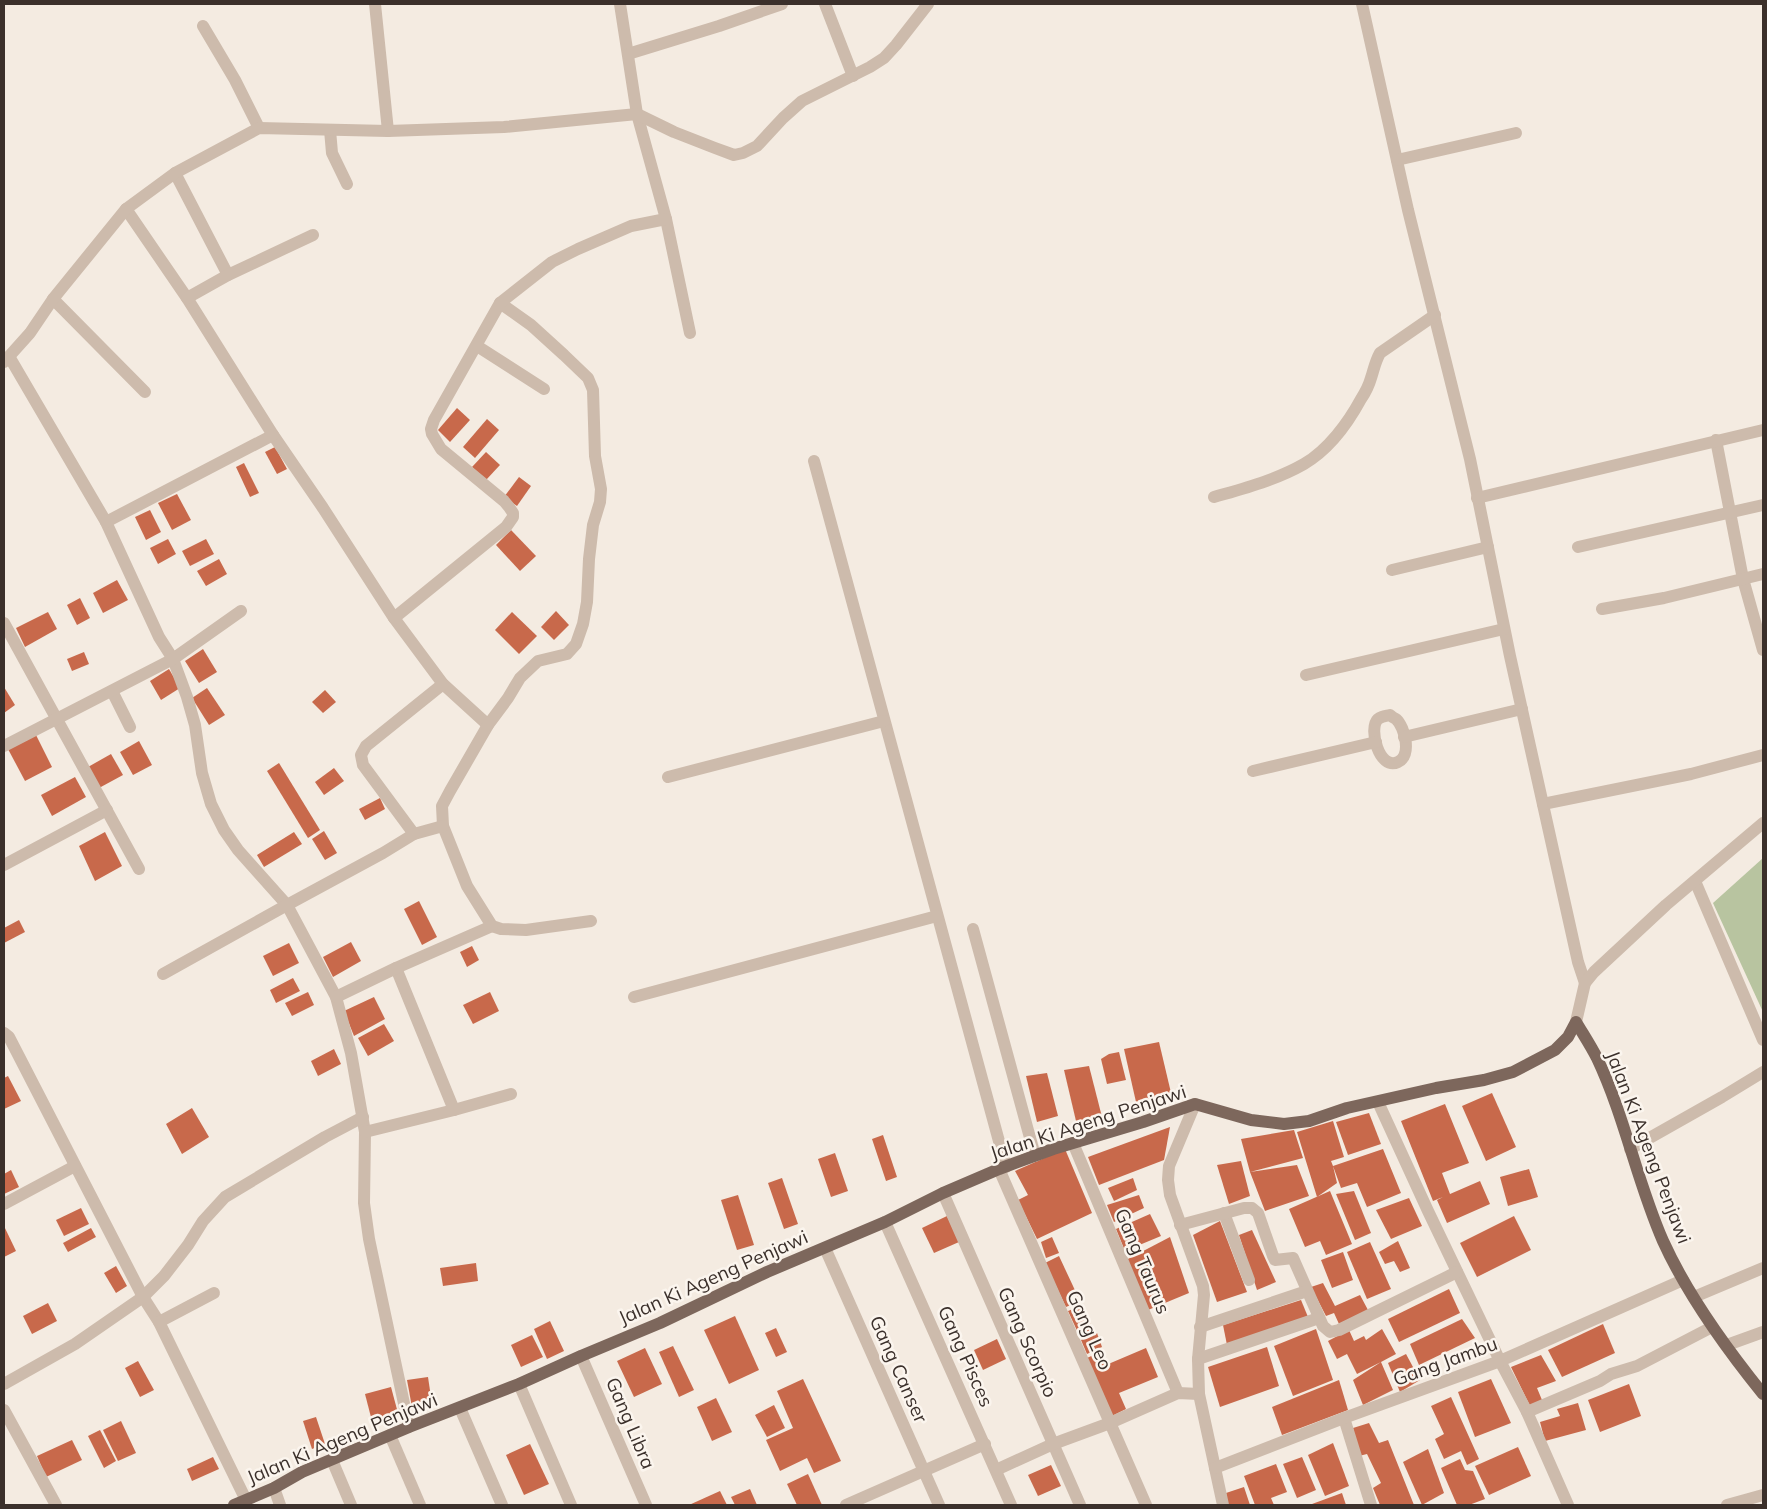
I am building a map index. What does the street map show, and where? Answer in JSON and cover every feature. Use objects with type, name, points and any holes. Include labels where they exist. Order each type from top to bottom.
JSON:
[{"type":"main road","name":"Jalan Ki Ageng Penjawi","points":[[234,1505],[302,1472],[519,1384],[660,1323],[767,1272],[885,1222],[943,1193],[1034,1156],[1194,1104],[1250,1120],[1284,1124],[1309,1121],[1347,1108],[1436,1088],[1484,1080],[1513,1072],[1555,1050],[1568,1037],[1576,1022]]},
{"type":"main road","name":"Jalan Ki Ageng Penjawi","points":[[1576,1022],[1596,1058],[1609,1088],[1648,1204],[1663,1241],[1683,1280],[1712,1327],[1763,1394]]},
{"type":"street","points":[[375,4],[388,131]]},
{"type":"street","points":[[620,4],[637,114],[666,219],[690,334]]},
{"type":"street","points":[[628,54],[782,4]]},
{"type":"street","points":[[825,4],[853,76]]},
{"type":"street","points":[[409,1427],[369,1239],[364,1203],[365,1132],[351,1053],[336,997],[287,904],[238,850],[224,830],[211,804],[202,773],[195,726],[174,659],[159,637],[106,522],[7,360],[30,333],[53,299],[126,209],[174,173],[259,128],[388,131],[504,126],[637,114],[674,132],[734,155],[744,153],[757,146],[802,101],[853,76],[884,58],[928,4]]},
{"type":"street","points":[[1362,4],[1408,210],[1470,459],[1504,629],[1578,962],[1585,983]]},
{"type":"street","points":[[203,26],[235,80],[259,128]]},
{"type":"street","points":[[330,130],[332,153],[347,184]]},
{"type":"street","points":[[1397,160],[1516,133]]},
{"type":"street","points":[[174,173],[228,275]]},
{"type":"street","points":[[126,209],[187,298],[273,435],[394,618],[443,684],[488,725]]},
{"type":"street","points":[[394,618],[506,527],[513,517],[513,513],[504,501],[442,449],[432,434],[431,429],[434,420],[500,303],[552,262],[630,226],[666,219]]},
{"type":"street","points":[[187,298],[228,275],[313,235]]},
{"type":"street","points":[[53,299],[145,392]]},
{"type":"street","points":[[500,303],[531,325],[588,378],[593,390],[595,456],[601,489],[600,502],[593,525],[587,602],[583,624],[576,644],[567,654],[544,659],[532,666],[520,678],[488,725],[450,790],[442,806],[443,826],[467,886],[492,926],[501,929],[526,930],[591,921]]},
{"type":"street","points":[[1214,497],[1267,481],[1304,464],[1322,450],[1344,426],[1362,399],[1372,378],[1375,361],[1380,353],[1435,315]]},
{"type":"street","points":[[477,346],[544,389]]},
{"type":"street","points":[[1477,498],[1763,430]]},
{"type":"street","points":[[106,522],[273,435]]},
{"type":"street","points":[[1716,440],[1743,579],[1763,650]]},
{"type":"street","name":"Gang Leo","points":[[814,461],[937,916],[1002,1168],[1146,1505]]},
{"type":"street","points":[[1578,546],[1763,505]]},
{"type":"street","points":[[1392,570],[1488,547]]},
{"type":"street","points":[[1602,609],[1664,598],[1763,574]]},
{"type":"street","points":[[4,746],[174,659],[241,611]]},
{"type":"street","points":[[4,623],[139,869]]},
{"type":"street","points":[[1306,675],[1504,629]]},
{"type":"street","points":[[414,834],[363,766],[361,755],[366,746],[443,684]]},
{"type":"street","points":[[112,692],[130,727]]},
{"type":"street","points":[[1404,736],[1522,708]]},
{"type":"street","points":[[1390,715],[1397,720],[1404,736],[1405,755],[1400,761],[1387,762],[1382,757],[1376,742],[1374,726],[1382,716],[1390,715]]},
{"type":"street","points":[[668,777],[884,721]]},
{"type":"street","points":[[1253,772],[1376,742]]},
{"type":"street","points":[[1543,804],[1691,774],[1763,755]]},
{"type":"street","points":[[4,864],[107,810]]},
{"type":"street","points":[[1576,1022],[1585,983],[1611,954],[1763,822]]},
{"type":"street","points":[[163,974],[414,834],[443,826]]},
{"type":"street","points":[[1695,882],[1763,1040]]},
{"type":"street","points":[[634,997],[937,916]]},
{"type":"street","points":[[336,997],[396,968],[492,926]]},
{"type":"street","points":[[973,930],[1034,1156]]},
{"type":"street","points":[[396,968],[454,1110]]},
{"type":"street","points":[[4,1033],[9,1037],[143,1297],[260,1494],[280,1505]]},
{"type":"street","points":[[1630,1149],[1763,1072]]},
{"type":"street","points":[[365,1132],[511,1094]]},
{"type":"street","points":[[1378,1102],[1457,1272],[1527,1412],[1568,1505]]},
{"type":"street","points":[[1194,1104],[1170,1166],[1168,1180],[1170,1195],[1203,1286],[1204,1295],[1198,1360],[1199,1394],[1223,1505]]},
{"type":"street","points":[[4,1384],[75,1344],[143,1297],[164,1276],[203,1222],[225,1197],[308,1146],[363,1118]]},
{"type":"street","name":"Gang Taurus","points":[[1073,1143],[1178,1393]]},
{"type":"street","points":[[4,1204],[75,1166]]},
{"type":"street","name":"Gang Scorpio","points":[[943,1193],[1080,1505]]},
{"type":"street","points":[[1180,1225],[1244,1208],[1252,1208],[1258,1213],[1276,1260],[1293,1258],[1323,1326],[1330,1332],[1339,1330],[1457,1272]]},
{"type":"street","points":[[1224,1213],[1249,1280]]},
{"type":"street","name":"Gang Pisces","points":[[885,1222],[1011,1505]]},
{"type":"street","name":"Gang Canser","points":[[825,1248],[939,1505]]},
{"type":"street","points":[[1694,1297],[1763,1268]]},
{"type":"street","name":"Gang Jambu","points":[[1215,1468],[1500,1361],[1683,1280]]},
{"type":"street","points":[[1200,1327],[1307,1291]]},
{"type":"street","points":[[159,1322],[214,1293]]},
{"type":"street","points":[[1198,1360],[1320,1318]]},
{"type":"street","points":[[1527,1412],[1600,1381],[1611,1374],[1637,1366],[1712,1327]]},
{"type":"street","points":[[1727,1345],[1763,1332]]},
{"type":"street","name":"Gang Libra","points":[[581,1356],[646,1505]]},
{"type":"street","points":[[519,1384],[571,1505]]},
{"type":"street","points":[[996,1470],[1053,1444],[1110,1424],[1178,1393],[1199,1394]]},
{"type":"street","points":[[460,1408],[502,1505]]},
{"type":"street","points":[[4,1410],[56,1505]]},
{"type":"street","points":[[1344,1418],[1371,1505]]},
{"type":"street","points":[[390,1435],[420,1505]]},
{"type":"street","points":[[846,1505],[866,1501],[924,1470],[985,1444]]},
{"type":"street","points":[[332,1460],[351,1505]]},
{"type":"street","points":[[1727,1505],[1763,1495]]},
{"type":"green space","points":[[1763,858],[1763,1012],[1713,903]]},
{"type":"building","points":[[457,408],[470,420],[450,442],[438,430]]},
{"type":"building","points":[[487,419],[499,430],[475,458],[463,447]]},
{"type":"building","points":[[275,447],[287,469],[277,474],[265,452]]},
{"type":"building","points":[[486,452],[500,465],[486,480],[472,467]]},
{"type":"building","points":[[244,463],[259,493],[250,497],[236,467]]},
{"type":"building","points":[[519,477],[531,486],[517,506],[504,497]]},
{"type":"building","points":[[177,494],[191,520],[172,530],[158,503]]},
{"type":"building","points":[[150,510],[161,532],[146,540],[135,517]]},
{"type":"building","points":[[511,530],[536,556],[520,571],[496,545]]},
{"type":"building","points":[[168,539],[176,554],[158,564],[150,548]]},
{"type":"building","points":[[206,539],[214,554],[190,566],[182,551]]},
{"type":"building","points":[[219,559],[227,574],[206,586],[197,571]]},
{"type":"building","points":[[117,580],[128,600],[103,613],[93,593]]},
{"type":"building","points":[[80,598],[90,618],[77,625],[67,605]]},
{"type":"building","points":[[556,611],[569,625],[554,640],[541,627]]},
{"type":"building","points":[[48,612],[57,629],[25,647],[16,628]]},
{"type":"building","points":[[512,612],[537,636],[519,654],[495,630]]},
{"type":"building","points":[[203,649],[217,672],[199,683],[185,661]]},
{"type":"building","points":[[84,652],[89,664],[72,671],[67,659]]},
{"type":"building","points":[[169,669],[180,688],[161,700],[150,681]]},
{"type":"building","points":[[4,687],[15,705],[4,713]]},
{"type":"building","points":[[207,688],[225,715],[209,725],[192,698]]},
{"type":"building","points":[[325,690],[336,702],[323,713],[312,702]]},
{"type":"building","points":[[36,735],[52,767],[25,781],[8,749]]},
{"type":"building","points":[[139,741],[152,765],[133,775],[120,752]]},
{"type":"building","points":[[111,754],[123,775],[99,788],[88,767]]},
{"type":"building","points":[[279,763],[320,830],[308,838],[267,771]]},
{"type":"building","points":[[334,768],[344,781],[324,795],[315,782]]},
{"type":"building","points":[[75,777],[86,797],[52,816],[41,795]]},
{"type":"building","points":[[380,798],[385,809],[365,820],[359,809]]},
{"type":"building","points":[[324,831],[337,853],[325,860],[312,839]]},
{"type":"building","points":[[105,832],[122,866],[95,881],[79,846]]},
{"type":"building","points":[[294,832],[302,844],[264,867],[257,855]]},
{"type":"building","points":[[419,901],[437,937],[422,945],[404,909]]},
{"type":"building","points":[[19,920],[25,932],[4,943],[4,928]]},
{"type":"building","points":[[351,942],[361,961],[333,977],[323,957]]},
{"type":"building","points":[[289,943],[299,963],[273,976],[263,956]]},
{"type":"building","points":[[472,946],[479,960],[467,967],[460,952]]},
{"type":"building","points":[[293,978],[300,991],[276,1003],[270,990]]},
{"type":"building","points":[[308,992],[314,1005],[292,1016],[285,1003]]},
{"type":"building","points":[[490,992],[499,1011],[473,1024],[463,1005]]},
{"type":"building","points":[[374,997],[385,1019],[354,1036],[344,1011]]},
{"type":"building","points":[[384,1024],[394,1041],[368,1056],[358,1038]]},
{"type":"building","points":[[1159,1042],[1172,1097],[1136,1102],[1124,1049]]},
{"type":"building","points":[[334,1049],[341,1064],[318,1076],[311,1061]]},
{"type":"building","points":[[1119,1052],[1126,1080],[1107,1084],[1101,1059],[1109,1054]]},
{"type":"building","points":[[1089,1066],[1102,1117],[1076,1121],[1064,1070]]},
{"type":"building","points":[[1047,1073],[1058,1116],[1037,1122],[1026,1076]]},
{"type":"building","points":[[8,1076],[21,1101],[4,1109],[4,1078]]},
{"type":"building","points":[[1492,1093],[1516,1147],[1486,1161],[1462,1106]]},
{"type":"building","points":[[1445,1104],[1469,1163],[1442,1173],[1450,1194],[1480,1181],[1490,1204],[1447,1223],[1437,1200],[1443,1197],[1433,1201],[1401,1121]]},
{"type":"building","points":[[192,1108],[209,1137],[182,1154],[166,1124]]},
{"type":"building","points":[[1369,1113],[1381,1144],[1348,1155],[1336,1122]]},
{"type":"building","points":[[1333,1121],[1344,1157],[1331,1161],[1337,1183],[1317,1197],[1297,1132]]},
{"type":"building","points":[[1170,1127],[1164,1160],[1099,1185],[1088,1157]]},
{"type":"building","points":[[1294,1130],[1303,1158],[1250,1172],[1241,1139]]},
{"type":"building","points":[[883,1135],[897,1177],[886,1181],[872,1139]]},
{"type":"building","points":[[1065,1149],[1092,1213],[1037,1239],[1018,1200],[1028,1195],[1015,1171]]},
{"type":"building","points":[[1383,1149],[1401,1193],[1367,1207],[1357,1183],[1341,1188],[1333,1166]]},
{"type":"building","points":[[835,1153],[848,1191],[831,1197],[818,1159]]},
{"type":"building","points":[[1241,1161],[1250,1196],[1229,1204],[1217,1165]]},
{"type":"building","points":[[1297,1165],[1309,1196],[1265,1211],[1250,1172]]},
{"type":"building","points":[[1529,1169],[1538,1197],[1508,1206],[1500,1177]]},
{"type":"building","points":[[11,1170],[19,1187],[4,1194],[4,1174]]},
{"type":"building","points":[[782,1178],[798,1224],[784,1229],[768,1183]]},
{"type":"building","points":[[1133,1178],[1137,1190],[1114,1201],[1108,1188]]},
{"type":"building","points":[[1330,1191],[1352,1244],[1326,1255],[1320,1241],[1305,1247],[1289,1209]]},
{"type":"building","points":[[1354,1191],[1371,1233],[1355,1240],[1336,1194]]},
{"type":"building","points":[[738,1195],[754,1245],[737,1250],[721,1200]]},
{"type":"building","points":[[1139,1195],[1144,1208],[1114,1222],[1107,1205]]},
{"type":"building","points":[[1409,1198],[1422,1226],[1391,1239],[1376,1210]]},
{"type":"building","points":[[81,1208],[89,1224],[64,1236],[56,1220]]},
{"type":"building","points":[[1150,1214],[1161,1236],[1125,1251],[1116,1229]]},
{"type":"building","points":[[947,1216],[959,1242],[934,1253],[922,1228]]},
{"type":"building","points":[[1514,1216],[1531,1250],[1477,1277],[1460,1243]]},
{"type":"building","points":[[1220,1221],[1247,1292],[1217,1302],[1193,1235]]},
{"type":"building","points":[[4,1226],[16,1251],[4,1257]]},
{"type":"building","points":[[91,1228],[96,1237],[68,1252],[63,1243]]},
{"type":"building","points":[[1252,1230],[1276,1282],[1257,1290],[1239,1235]]},
{"type":"building","points":[[1052,1237],[1059,1253],[1046,1258],[1041,1242]]},
{"type":"building","points":[[1170,1237],[1189,1293],[1148,1310],[1126,1260]]},
{"type":"building","points":[[1398,1241],[1410,1268],[1400,1272],[1394,1261],[1385,1264],[1379,1252]]},
{"type":"building","points":[[1370,1242],[1391,1289],[1367,1299],[1347,1252]]},
{"type":"building","points":[[1343,1252],[1353,1280],[1332,1288],[1321,1260]]},
{"type":"building","points":[[1059,1256],[1080,1301],[1066,1307],[1045,1263]]},
{"type":"building","points":[[476,1263],[478,1281],[443,1286],[440,1268]]},
{"type":"building","points":[[116,1266],[127,1286],[116,1293],[104,1273]]},
{"type":"building","points":[[1323,1283],[1335,1306],[1360,1295],[1368,1310],[1339,1324],[1334,1313],[1326,1316],[1311,1287]]},
{"type":"building","points":[[1449,1289],[1460,1313],[1399,1342],[1388,1319]]},
{"type":"building","points":[[1301,1300],[1308,1317],[1227,1345],[1223,1325]]},
{"type":"building","points":[[48,1303],[57,1321],[32,1334],[23,1316]]},
{"type":"building","points":[[1083,1305],[1093,1330],[1079,1335],[1068,1311]]},
{"type":"building","points":[[735,1316],[759,1370],[729,1384],[704,1330]]},
{"type":"building","points":[[1462,1319],[1475,1338],[1419,1365],[1410,1344]]},
{"type":"building","points":[[550,1321],[564,1351],[547,1359],[534,1329]]},
{"type":"building","points":[[1603,1324],[1615,1353],[1562,1377],[1548,1350]]},
{"type":"building","points":[[776,1328],[787,1352],[776,1357],[765,1333]]},
{"type":"building","points":[[1316,1329],[1333,1380],[1293,1396],[1274,1346]]},
{"type":"building","points":[[1382,1329],[1396,1354],[1357,1374],[1347,1354],[1337,1359],[1328,1341],[1349,1330],[1354,1341],[1364,1336],[1366,1340]]},
{"type":"building","points":[[1097,1333],[1102,1347],[1087,1354],[1081,1340]]},
{"type":"building","points":[[532,1335],[543,1357],[521,1367],[511,1345]]},
{"type":"building","points":[[997,1339],[1006,1359],[983,1370],[974,1350]]},
{"type":"building","points":[[673,1346],[694,1390],[679,1397],[659,1352]]},
{"type":"building","points":[[1267,1347],[1279,1386],[1220,1407],[1208,1367]]},
{"type":"building","points":[[645,1348],[662,1384],[634,1397],[617,1361]]},
{"type":"building","points":[[1146,1348],[1158,1377],[1119,1393],[1126,1409],[1112,1416],[1087,1358],[1100,1352],[1106,1365]]},
{"type":"building","points":[[1406,1354],[1420,1380],[1400,1392],[1388,1363]]},
{"type":"building","points":[[1541,1355],[1556,1381],[1537,1388],[1542,1400],[1530,1406],[1511,1367]]},
{"type":"building","points":[[138,1361],[154,1390],[140,1397],[125,1368]]},
{"type":"building","points":[[1381,1362],[1393,1390],[1363,1405],[1353,1380]]},
{"type":"building","points":[[428,1377],[432,1404],[412,1407],[407,1380]]},
{"type":"building","points":[[803,1379],[841,1461],[814,1473],[807,1458],[780,1471],[766,1440],[793,1428],[777,1391]]},
{"type":"building","points":[[1491,1379],[1511,1423],[1475,1437],[1458,1392]]},
{"type":"building","points":[[1339,1380],[1348,1410],[1282,1435],[1272,1407]]},
{"type":"building","points":[[1629,1384],[1641,1416],[1600,1432],[1588,1400]]},
{"type":"building","points":[[391,1387],[399,1417],[373,1425],[365,1394]]},
{"type":"building","points":[[1451,1397],[1479,1459],[1467,1465],[1461,1451],[1444,1459],[1435,1439],[1444,1434],[1431,1406]]},
{"type":"building","points":[[716,1398],[732,1432],[712,1441],[697,1407]]},
{"type":"building","points":[[1578,1403],[1586,1430],[1545,1441],[1540,1422],[1560,1416],[1557,1409]]},
{"type":"building","points":[[774,1405],[785,1428],[767,1437],[755,1415]]},
{"type":"building","points":[[316,1417],[325,1444],[312,1449],[303,1421]]},
{"type":"building","points":[[121,1421],[136,1453],[118,1461],[103,1430]]},
{"type":"building","points":[[1369,1423],[1379,1443],[1388,1440],[1414,1505],[1380,1505],[1373,1488],[1381,1483],[1367,1454],[1359,1456],[1353,1428]]},
{"type":"building","points":[[100,1430],[116,1461],[104,1468],[88,1436]]},
{"type":"building","points":[[72,1440],[82,1460],[46,1477],[37,1456]]},
{"type":"building","points":[[1333,1443],[1349,1486],[1325,1496],[1308,1455]]},
{"type":"building","points":[[530,1444],[549,1484],[524,1495],[506,1455]]},
{"type":"building","points":[[1518,1447],[1531,1476],[1489,1495],[1475,1466]]},
{"type":"building","points":[[1428,1449],[1444,1493],[1422,1505],[1403,1462]]},
{"type":"building","points":[[213,1457],[219,1469],[192,1481],[187,1469]]},
{"type":"building","points":[[1302,1457],[1316,1490],[1297,1498],[1283,1464]]},
{"type":"building","points":[[1460,1459],[1465,1470],[1473,1471],[1485,1499],[1469,1505],[1457,1505],[1441,1468]]},
{"type":"building","points":[[1276,1464],[1287,1492],[1271,1498],[1274,1505],[1255,1505],[1244,1476]]},
{"type":"building","points":[[1051,1465],[1061,1486],[1038,1496],[1028,1475]]},
{"type":"building","points":[[808,1474],[822,1505],[797,1505],[787,1484]]},
{"type":"building","points":[[1244,1487],[1250,1505],[1228,1505],[1226,1493]]},
{"type":"building","points":[[750,1489],[757,1505],[735,1505],[731,1497]]},
{"type":"building","points":[[720,1491],[727,1505],[689,1505]]},
{"type":"building","points":[[1342,1493],[1346,1505],[1312,1505],[1312,1504]]}]
